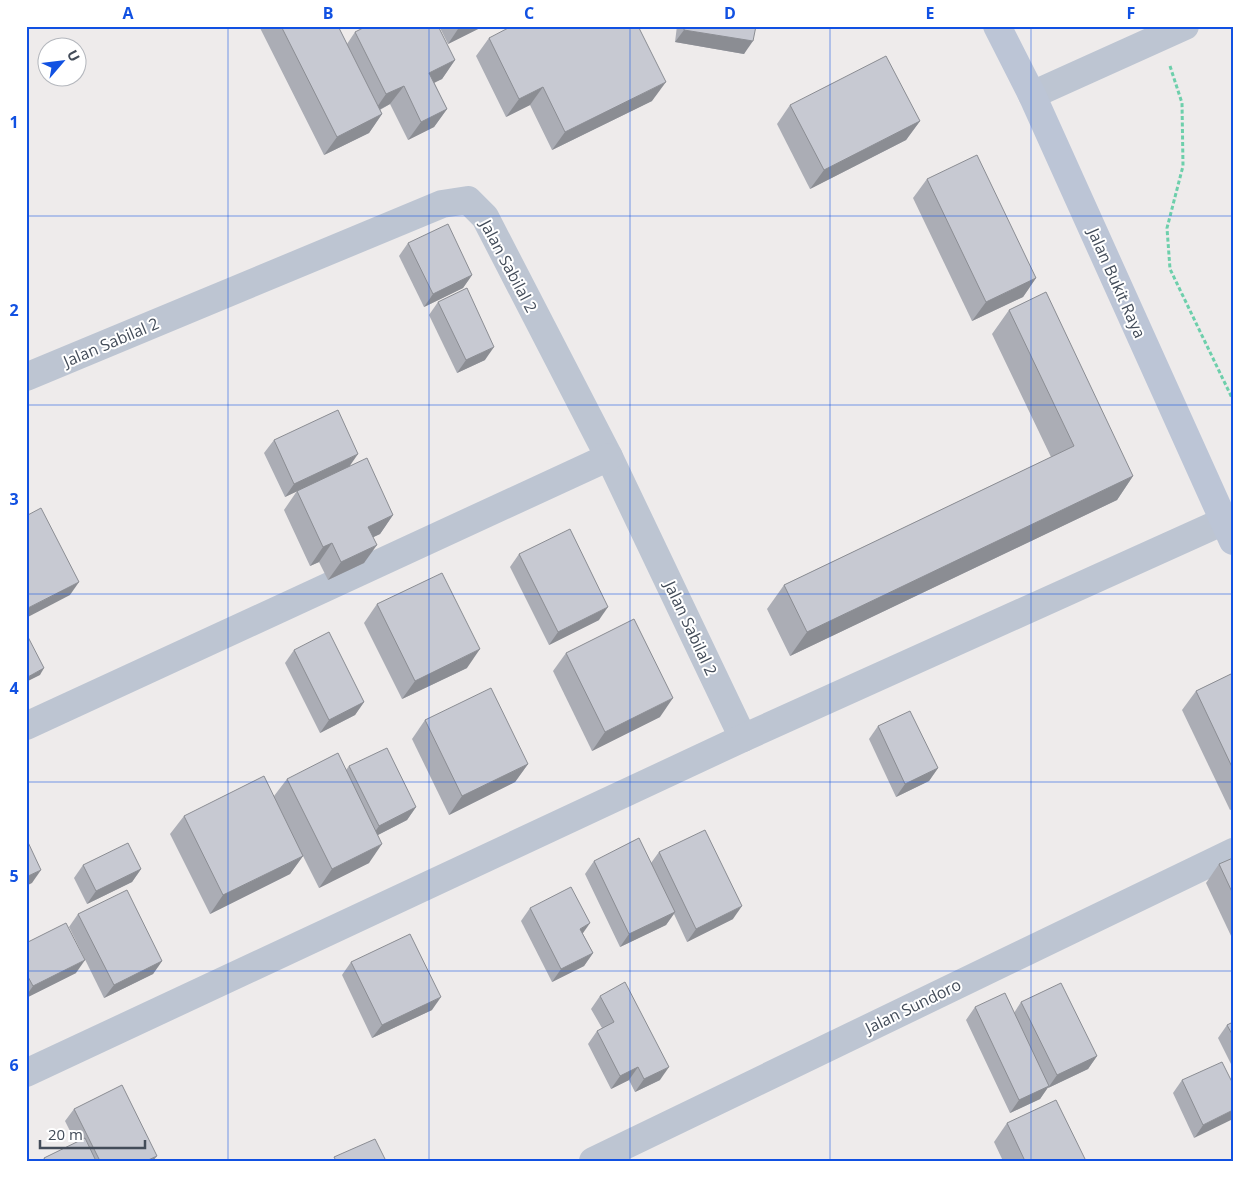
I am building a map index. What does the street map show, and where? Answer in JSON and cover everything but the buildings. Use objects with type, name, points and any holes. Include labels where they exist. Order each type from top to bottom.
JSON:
[{"type":"street","name":"Jalan Bukit Raya","points":[[997,26],[1032,95],[1228,531]]},
{"type":"street","points":[[1032,95],[1173,32]]},
{"type":"street","name":"Jalan Sabilal 2","points":[[26,378],[442,204],[468,200],[484,217],[609,457],[743,738]]},
{"type":"street","points":[[26,726],[609,457]]},
{"type":"street","points":[[26,1073],[743,738],[1228,531]]},
{"type":"street","name":"Jalan Sundoro","points":[[593,1161],[1233,852]]},
{"type":"path","points":[[1173,32],[1182,103],[1183,166],[1167,228],[1170,269],[1233,400]]}]
